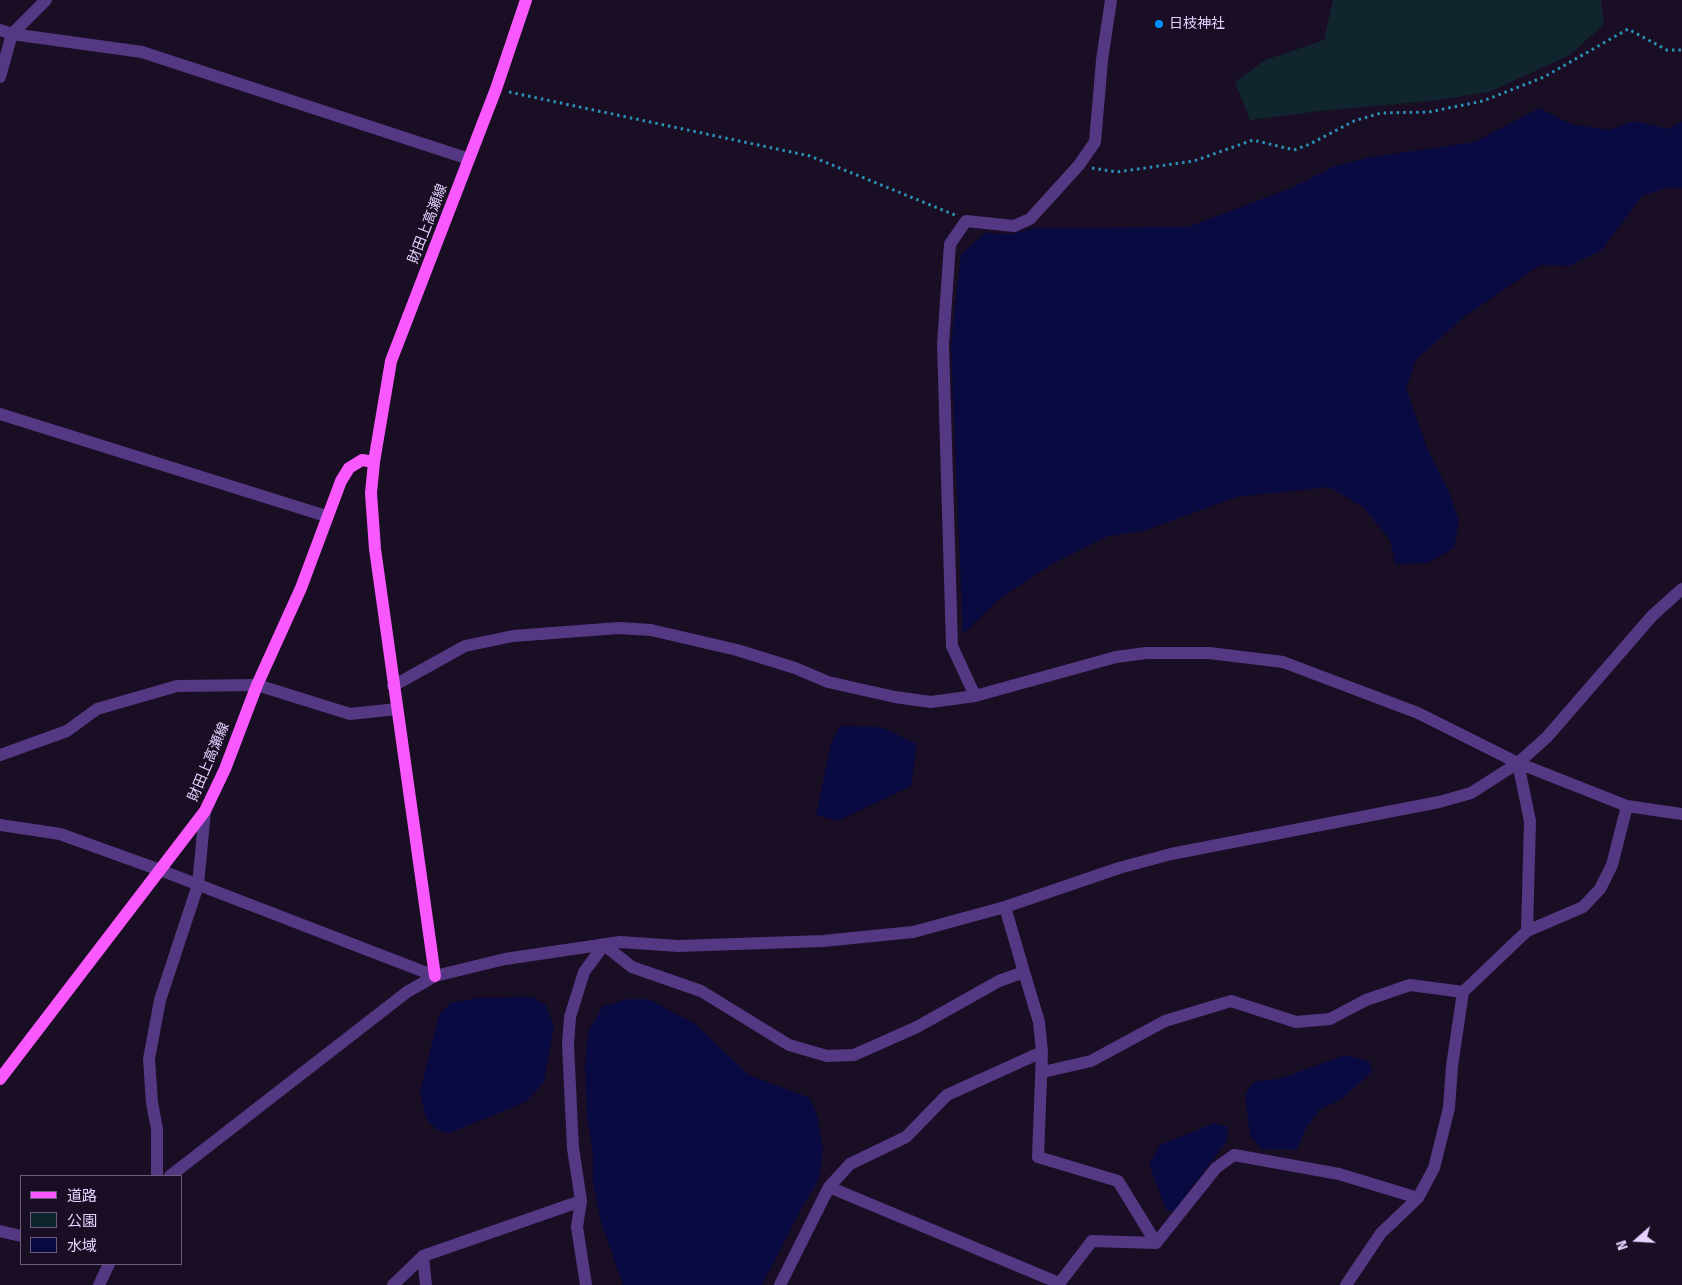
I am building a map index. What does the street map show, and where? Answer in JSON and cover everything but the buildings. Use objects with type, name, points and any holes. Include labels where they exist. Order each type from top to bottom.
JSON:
[{"type":"main road","name":"財田上高瀬線","points":[[435,976],[393,686],[375,549],[371,493],[374,462],[391,361],[496,89],[526,0]]},
{"type":"main road","name":"財田上高瀬線","points":[[0,1078],[205,811],[225,769],[257,685],[301,588],[326,516],[349,468],[362,460],[374,462]]},
{"type":"street","points":[[0,77],[6,32],[46,0]]},
{"type":"street","points":[[975,696],[952,646],[943,344],[950,244],[966,221],[1014,226],[1030,219],[1078,165],[1095,142],[1102,60],[1111,0]]},
{"type":"street","points":[[6,32],[142,52],[469,159]]},
{"type":"street","points":[[0,414],[326,516]]},
{"type":"street","points":[[171,1175],[400,997],[435,976],[504,959],[620,942],[678,946],[869,937],[913,932],[1005,907],[1119,868],[1171,854],[1439,802],[1471,792],[1518,763],[1546,737],[1652,616],[1682,589]]},
{"type":"street","points":[[393,686],[465,646],[513,636],[619,628],[651,630],[737,650],[795,668],[828,682],[895,697],[931,702],[975,696],[1116,657],[1146,653],[1209,653],[1283,662],[1418,713],[1518,763],[1626,806],[1682,814]]},
{"type":"street","points":[[0,755],[67,731],[97,709],[177,686],[257,685],[350,714],[397,709]]},
{"type":"street","points":[[1518,763],[1530,821],[1527,931]]},
{"type":"street","points":[[1346,1285],[1381,1234],[1418,1198],[1434,1168],[1449,1108],[1452,1066],[1463,992],[1527,931],[1583,907],[1600,889],[1612,865],[1626,806]]},
{"type":"street","points":[[158,1175],[157,1129],[152,1103],[149,1059],[160,1000],[198,885],[205,811]]},
{"type":"street","points":[[0,826],[60,834],[160,870],[435,976]]},
{"type":"street","points":[[1005,907],[1039,1022],[1043,1072],[1038,1157],[1118,1181],[1156,1243]]},
{"type":"street","points":[[604,945],[632,967],[701,991],[789,1045],[827,1056],[854,1055],[918,1027],[999,982],[1024,972]]},
{"type":"street","points":[[586,1285],[577,1227],[581,1201],[573,1148],[568,1046],[570,1017],[584,972],[604,945]]},
{"type":"street","points":[[1043,1072],[1091,1061],[1165,1021],[1231,1000],[1296,1022],[1330,1019],[1366,1000],[1410,986],[1463,992]]},
{"type":"street","points":[[780,1285],[829,1188],[850,1164],[906,1137],[947,1095],[1042,1052]]},
{"type":"street","points":[[1156,1243],[1216,1168],[1234,1155],[1339,1174],[1418,1198]]},
{"type":"street","points":[[829,1188],[1059,1284],[1092,1242],[1156,1243]]},
{"type":"street","points":[[394,1285],[423,1256],[581,1201]]},
{"type":"street","points":[[0,1231],[20,1236]]},
{"type":"street","points":[[423,1256],[426,1285]]},
{"type":"street","points":[[100,1285],[109,1265]]},
{"type":"path","points":[[1078,165],[1117,172],[1147,168],[1194,161],[1253,140],[1294,150],[1310,144],[1354,121],[1381,112],[1429,112],[1483,101],[1544,77],[1628,29],[1668,50],[1682,50]]},
{"type":"path","points":[[496,89],[810,156],[946,210],[966,221]]},
{"type":"green space","points":[[1333,0],[1601,0],[1604,24],[1570,55],[1489,92],[1430,101],[1320,111],[1250,120],[1235,82],[1265,60],[1324,40]]},
{"type":"water","points":[[1539,108],[1571,124],[1609,130],[1634,121],[1669,129],[1682,121],[1682,188],[1666,188],[1642,196],[1602,250],[1569,266],[1540,265],[1464,317],[1416,360],[1406,388],[1427,448],[1450,494],[1459,521],[1454,548],[1428,563],[1395,564],[1390,540],[1363,507],[1329,487],[1236,497],[1144,531],[1108,536],[1052,564],[998,600],[963,634],[951,345],[961,254],[985,233],[1013,234],[1033,228],[1188,227],[1291,188],[1335,166],[1371,157],[1475,142]]},
{"type":"water","points":[[840,726],[881,727],[917,744],[911,786],[838,821],[816,815],[831,744]]},
{"type":"water","points":[[533,997],[546,1005],[554,1026],[544,1082],[526,1102],[449,1133],[437,1130],[426,1119],[420,1092],[439,1014],[451,1003],[477,998]]},
{"type":"water","points":[[628,999],[648,999],[694,1023],[749,1075],[810,1098],[817,1115],[823,1148],[819,1179],[799,1213],[762,1285],[623,1285],[601,1222],[593,1183],[593,1153],[587,1116],[585,1064],[588,1032],[603,1006]]},
{"type":"water","points":[[1345,1055],[1369,1061],[1372,1072],[1340,1100],[1319,1110],[1305,1130],[1297,1150],[1262,1149],[1250,1136],[1245,1095],[1254,1082],[1282,1078]]},
{"type":"water","points":[[1214,1123],[1228,1127],[1227,1141],[1173,1212],[1166,1210],[1149,1164],[1160,1145]]},
{"type":"place","name":"日枝神社","points":[[1159,24]]}]
